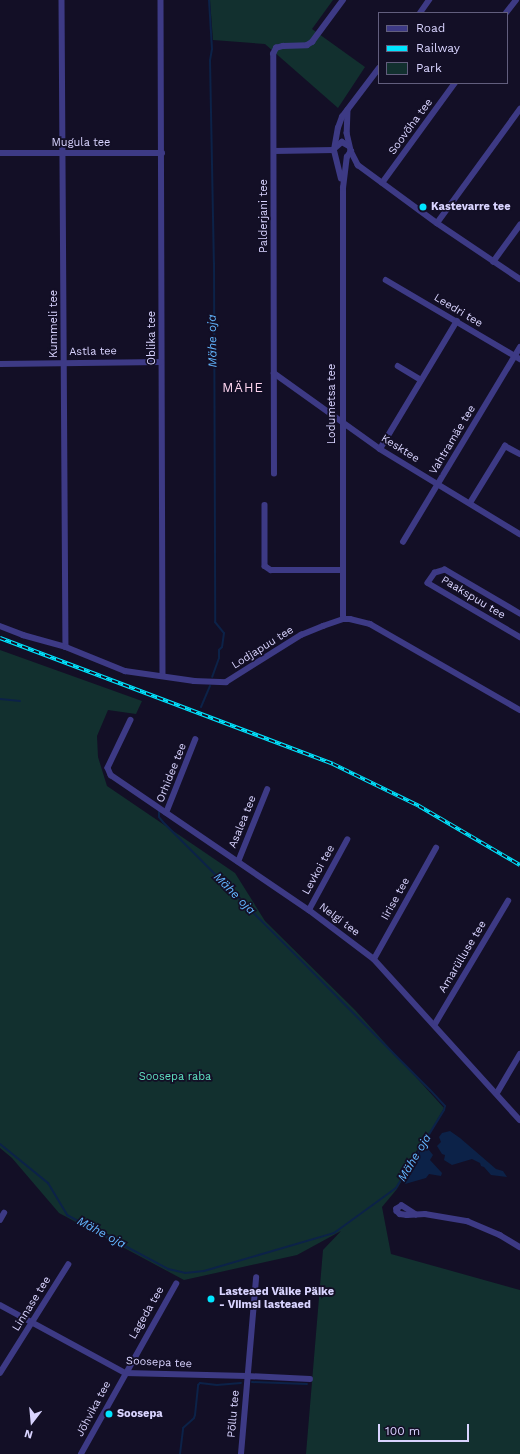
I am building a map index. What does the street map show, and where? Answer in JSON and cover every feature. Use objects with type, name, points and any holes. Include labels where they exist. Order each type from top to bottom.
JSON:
[{"type":"street","name":"Kummeli tee","points":[[62,0],[66,647]]},
{"type":"street","name":"Oblika tee","points":[[161,0],[163,676]]},
{"type":"street","name":"Palderjani tee","points":[[274,474],[274,51],[283,46],[307,45],[312,42],[343,0]]},
{"type":"street","points":[[421,12],[429,0]]},
{"type":"street","points":[[507,12],[516,0]]},
{"type":"street","points":[[343,188],[335,151],[338,128],[342,117],[378,69]]},
{"type":"street","name":"Soovõha tee","points":[[382,183],[454,84]]},
{"type":"street","points":[[343,188],[349,153],[346,133],[348,110]]},
{"type":"street","points":[[437,223],[520,110]]},
{"type":"street","points":[[335,151],[342,142],[357,164],[437,223],[520,279]]},
{"type":"street","points":[[274,151],[335,151],[342,158],[349,153]]},
{"type":"street","name":"Mugula tee","points":[[0,153],[162,153]]},
{"type":"street","points":[[345,170],[348,165],[357,164]]},
{"type":"street","name":"Lodumetsa tee","points":[[343,188],[343,620]]},
{"type":"street","points":[[493,262],[520,225]]},
{"type":"street","name":"Leedri tee","points":[[386,280],[517,358]]},
{"type":"street","points":[[380,449],[456,322]]},
{"type":"street","name":"Vahtramäe tee","points":[[403,542],[517,358],[520,348]]},
{"type":"street","name":"Astla tee","points":[[0,364],[161,362]]},
{"type":"street","points":[[398,366],[421,380]]},
{"type":"street","name":"Kesktee","points":[[274,374],[380,449],[520,534]]},
{"type":"street","points":[[470,503],[505,446],[520,454]]},
{"type":"street","points":[[265,505],[265,566],[271,570],[342,570]]},
{"type":"street","name":"Paakspuu tee","points":[[520,614],[445,570],[435,573],[428,583],[520,637]]},
{"type":"street","name":"Lodjapuu tee","points":[[0,626],[23,635],[66,647],[125,671],[226,682],[301,635],[343,620],[370,624],[520,710]]},
{"type":"street","name":"Nelgi tee","points":[[131,720],[108,768],[110,775],[309,910],[374,959],[435,1024],[520,1120]]},
{"type":"street","name":"Orhidee tee","points":[[166,813],[195,740]]},
{"type":"street","name":"Asalea tee","points":[[238,862],[267,790]]},
{"type":"street","name":"Levkoi tee","points":[[309,910],[347,840]]},
{"type":"street","name":"Iirise tee","points":[[374,959],[436,848]]},
{"type":"street","name":"Amarülluse tee","points":[[435,1024],[508,901]]},
{"type":"street","points":[[497,1093],[520,1054]]},
{"type":"street","points":[[0,1220],[4,1213]]},
{"type":"street","points":[[416,1215],[467,1221],[500,1235],[520,1247]]},
{"type":"street","name":"Linnase tee","points":[[0,1373],[68,1265]]},
{"type":"street","name":"Põllu tee","points":[[241,1454],[256,1278]]},
{"type":"street","name":"Lageda tee","points":[[125,1373],[176,1284]]},
{"type":"street","name":"Soosepa tee","points":[[0,1305],[125,1373],[310,1379]]},
{"type":"street","name":"Jõhvika tee","points":[[81,1454],[125,1373]]},
{"type":"green space","points":[[210,0],[333,0],[312,29],[365,67],[338,108],[265,44],[213,40]]},
{"type":"green space","name":"Soosepa raba","points":[[0,650],[142,701],[136,714],[108,710],[97,736],[98,757],[107,786],[235,873],[265,921],[355,1010],[444,1108],[397,1189],[382,1207],[391,1254],[520,1290],[520,1454],[306,1454],[323,1250],[341,1231],[297,1255],[184,1280],[59,1213],[12,1158],[0,1148]]},
{"type":"water","points":[[450,1131],[496,1169],[503,1171],[507,1177],[491,1175],[484,1167],[481,1166],[480,1163],[472,1159],[452,1165],[444,1160],[445,1155],[442,1154],[437,1146],[441,1142],[439,1137],[442,1133]]},
{"type":"water","points":[[425,1145],[433,1155],[430,1160],[442,1173],[441,1176],[429,1174],[426,1178],[405,1184],[404,1179],[407,1175],[411,1175],[412,1168],[418,1160],[418,1155]]},
{"type":"waterway","name":"Mähe oja","points":[[209,0],[212,49],[210,60],[214,263],[215,622],[224,633],[222,647],[219,650],[219,658],[212,677]]},
{"type":"waterway","name":"Mähe oja","points":[[201,707],[210,686]]},
{"type":"waterway","points":[[0,699],[20,701]]},
{"type":"waterway","name":"Mähe oja","points":[[0,1144],[48,1183],[67,1215],[168,1269],[185,1273],[204,1271],[334,1233],[396,1188],[444,1110],[445,1106],[430,1090],[163,822],[159,817],[159,811]]},
{"type":"waterway","points":[[252,1382],[307,1384]]},
{"type":"waterway","points":[[180,1454],[183,1428],[194,1418],[195,1415],[198,1385],[200,1383],[217,1385],[241,1383]]},
{"type":"railway","points":[[0,638],[333,764],[419,806],[520,865]]},
{"type":"place","name":"Kastevarre tee","points":[[423,207]]},
{"type":"place","name":"Lasteaed Väike Päike - Viimsi lasteaed","points":[[211,1299]]},
{"type":"place","name":"Soosepa","points":[[109,1414]]},
{"type":"district","name":"MÄHE","points":[[243,388]]}]
